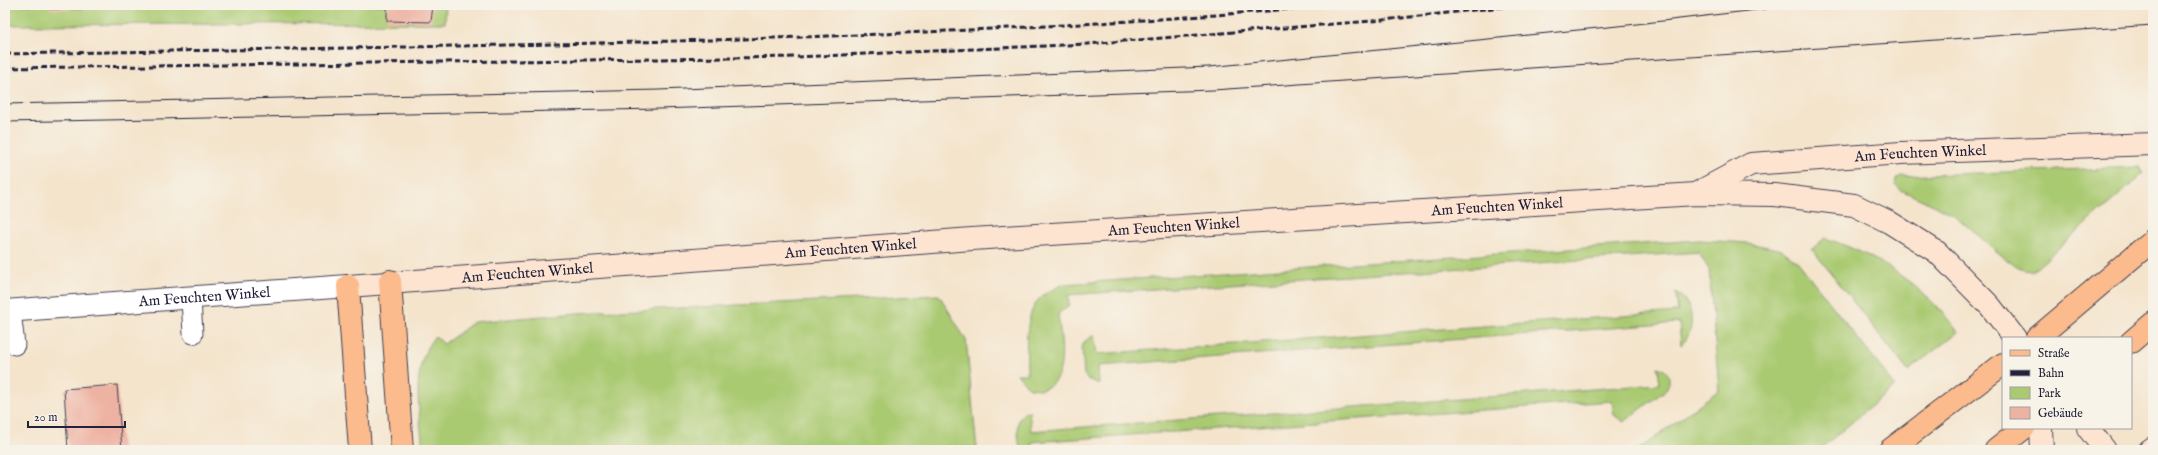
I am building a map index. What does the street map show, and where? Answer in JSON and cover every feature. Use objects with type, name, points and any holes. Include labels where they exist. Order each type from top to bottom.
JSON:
[{"type":"main road","name":"Am Feuchten Winkel","points":[[1696,194],[1751,164],[1901,153],[2153,144]]},
{"type":"main road","name":"Am Feuchten Winkel","points":[[348,286],[390,281],[972,239],[1696,194],[1775,195],[1854,205],[1889,222],[1937,252],[1990,306],[2014,337]]},
{"type":"main road","points":[[2037,337],[2153,240]]},
{"type":"main road","points":[[390,281],[402,450]]},
{"type":"main road","points":[[348,286],[360,450]]},
{"type":"main road","points":[[2132,341],[2153,323]]},
{"type":"main road","points":[[1890,450],[2002,365]]},
{"type":"main road","points":[[1996,450],[2023,429]]},
{"type":"main road","points":[[2041,429],[2042,450]]},
{"type":"main road","points":[[2089,429],[2105,450]]},
{"type":"street","name":"Am Feuchten Winkel","points":[[8,311],[191,299],[348,286]]},
{"type":"lane","points":[[191,299],[192,334]]},
{"type":"lane","points":[[8,311],[15,345]]},
{"type":"green space","points":[[5,5],[446,5],[445,23],[5,25]]},
{"type":"green space","points":[[2139,167],[2143,174],[2033,271],[2014,266],[1953,214],[1901,190],[1895,184],[1896,179],[1901,176]]},
{"type":"green space","points":[[1825,238],[1864,254],[1899,274],[1930,300],[1945,315],[1958,332],[1908,371],[1812,249]]},
{"type":"green space","points":[[1699,240],[1748,243],[1782,250],[1798,262],[1895,386],[1819,450],[1638,450],[1719,390],[1709,270],[1699,252],[1068,295],[1069,305],[1058,314],[1062,355],[1061,366],[1053,383],[1043,389],[1029,388],[1017,374],[1027,374],[1028,324],[1035,305],[1045,294],[1064,284]]},
{"type":"green space","points":[[1676,293],[1687,304],[1690,310],[1691,318],[1689,333],[1681,345],[1679,323],[1098,366],[1099,384],[1087,379],[1084,374],[1082,348],[1084,342],[1094,335],[1097,354],[1678,312]]},
{"type":"green space","points":[[939,295],[966,340],[977,450],[423,450],[418,391],[422,362],[427,349],[435,336],[444,344],[474,322],[578,313]]},
{"type":"green space","points":[[1658,367],[1667,373],[1669,382],[1667,389],[1624,422],[1614,415],[1612,401],[1032,442],[1032,450],[1020,450],[1018,433],[1018,422],[1020,417],[1029,411],[1031,431],[1660,384]]},
{"type":"building","points":[[50,5],[82,5],[82,9],[50,9]]},
{"type":"building","points":[[387,5],[433,5],[431,22],[387,21]]},
{"type":"building","points":[[117,385],[122,450],[68,450],[64,389]]},
{"type":"tram line","points":[[5,104],[659,90],[1209,67],[1628,25],[1799,5]]},
{"type":"tram line","points":[[5,122],[659,109],[1213,90],[2153,25]]},
{"type":"railway","points":[[5,54],[504,45],[837,36],[1170,18],[1336,5]]},
{"type":"railway","points":[[5,68],[797,57],[1088,44],[1383,20],[1521,5]]}]
